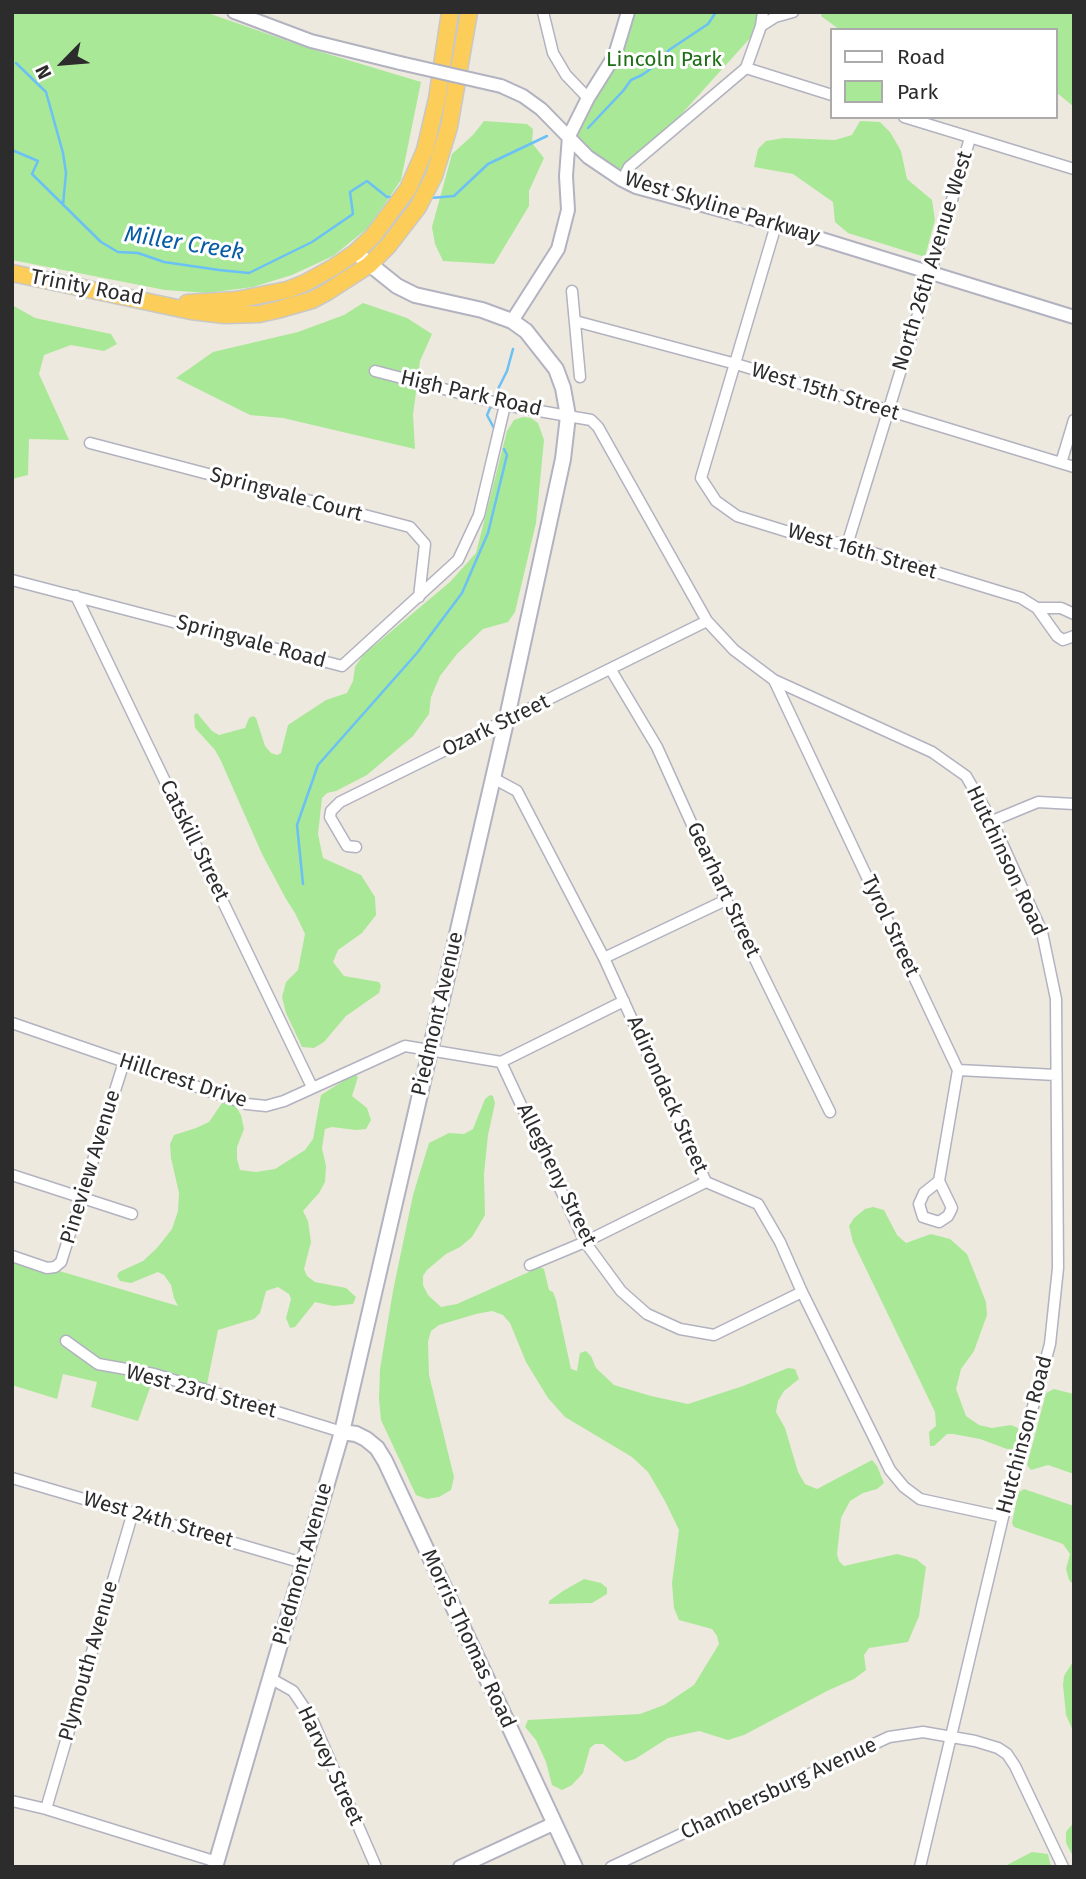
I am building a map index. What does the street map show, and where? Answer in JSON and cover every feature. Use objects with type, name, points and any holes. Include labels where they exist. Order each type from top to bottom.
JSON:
[{"type":"highway","points":[[356,252],[373,236],[402,198],[418,170],[431,128],[450,12]]},
{"type":"highway","points":[[369,265],[402,230],[434,176],[449,127],[469,12]]},
{"type":"highway","name":"Trinity Road","points":[[161,303],[223,301],[269,295],[305,283],[356,252]]},
{"type":"highway","name":"Trinity Road","points":[[12,273],[209,314],[259,314],[312,300],[369,265]]},
{"type":"main road","name":"Piedmont Avenue","points":[[216,1864],[342,1432],[506,722],[563,459],[568,416],[556,369],[537,343],[512,321],[482,310],[415,295],[397,286],[356,252]]},
{"type":"main road","name":"Morris Thomas Road","points":[[342,1432],[366,1439],[377,1448],[385,1461],[575,1867]]},
{"type":"street","name":"West Skyline Parkway","points":[[234,12],[311,41],[501,86],[523,96],[541,109],[589,157],[636,187],[776,225],[1074,317]]},
{"type":"street","points":[[543,12],[553,53],[566,75],[588,98]]},
{"type":"street","points":[[512,321],[558,249],[568,210],[566,176],[569,136],[588,98],[615,55],[628,12]]},
{"type":"street","points":[[622,180],[629,167],[746,68],[761,26],[763,12]]},
{"type":"street","points":[[761,26],[775,17],[793,12]]},
{"type":"street","points":[[746,68],[830,94]]},
{"type":"street","points":[[910,119],[1074,169]]},
{"type":"street","name":"North 26th Avenue West","points":[[847,545],[970,138]]},
{"type":"street","points":[[736,365],[776,225]]},
{"type":"street","points":[[572,291],[580,377]]},
{"type":"street","name":"West 15th Street","points":[[575,321],[736,365],[1074,467]]},
{"type":"street","name":"West 16th Street","points":[[736,365],[701,478],[716,501],[737,516],[792,533],[847,545],[1021,598],[1037,608],[1057,636],[1063,640],[1074,636]]},
{"type":"street","name":"High Park Road","points":[[375,371],[505,405],[568,416]]},
{"type":"street","name":"Springvale Road","points":[[12,580],[342,666],[458,560],[479,515],[505,405]]},
{"type":"street","name":"Hutchinson Road","points":[[568,416],[591,420],[598,427],[707,621],[734,650],[774,680],[932,751],[966,776],[992,821],[1042,932],[1056,999],[1058,1268],[1050,1344],[1003,1517],[920,1867]]},
{"type":"street","points":[[1061,463],[1074,420]]},
{"type":"street","name":"Springvale Court","points":[[90,443],[410,527],[425,544],[419,597]]},
{"type":"street","name":"Catskill Street","points":[[76,596],[312,1087]]},
{"type":"street","name":"West 16th Street","points":[[1037,608],[1061,608],[1074,614]]},
{"type":"street","name":"Ozark Street","points":[[356,847],[347,846],[330,817],[331,811],[340,803],[707,621]]},
{"type":"street","name":"Gearhart Street","points":[[611,670],[657,747],[726,900],[830,1112]]},
{"type":"street","name":"Tyrol Street","points":[[774,680],[958,1070]]},
{"type":"street","name":"Adirondack Street","points":[[493,778],[517,791],[604,958],[706,1182],[758,1204],[780,1242],[890,1470],[904,1487],[920,1499],[1003,1517]]},
{"type":"street","points":[[992,821],[1038,802],[1074,804]]},
{"type":"street","points":[[604,958],[726,900]]},
{"type":"street","points":[[500,1062],[624,1001]]},
{"type":"street","name":"Hillcrest Drive","points":[[12,1023],[247,1104],[265,1106],[284,1101],[405,1046],[500,1062]]},
{"type":"street","name":"Pineview Avenue","points":[[12,1256],[47,1268],[55,1267],[61,1262],[124,1062]]},
{"type":"street","name":"Allegheny Street","points":[[500,1062],[586,1242],[621,1291],[647,1314],[680,1329],[713,1335],[802,1292]]},
{"type":"street","points":[[939,1181],[958,1070],[1056,1075]]},
{"type":"street","points":[[12,1175],[132,1214]]},
{"type":"street","points":[[530,1265],[586,1242],[706,1182]]},
{"type":"street","name":"West 23rd Street","points":[[66,1340],[99,1364],[155,1374],[342,1432]]},
{"type":"street","name":"West 24th Street","points":[[12,1478],[303,1563]]},
{"type":"street","name":"Plymouth Avenue","points":[[46,1809],[133,1512]]},
{"type":"street","name":"Harvey Street","points":[[270,1678],[293,1691],[312,1719],[376,1867]]},
{"type":"street","name":"Chambersburg Avenue","points":[[611,1867],[889,1737],[923,1732],[975,1741],[998,1748],[1007,1754],[1016,1766],[1063,1867]]},
{"type":"street","points":[[12,1801],[46,1809],[216,1864]]},
{"type":"street","points":[[460,1867],[555,1823]]},
{"type":"green space","points":[[12,12],[205,12],[308,48],[421,82],[401,180],[369,227],[333,256],[292,275],[253,287],[207,293],[165,290],[12,260]]},
{"type":"green space","name":"Lincoln Park","points":[[628,12],[793,12],[761,26],[622,180],[569,136],[615,55]]},
{"type":"green space","points":[[822,12],[1074,12],[1074,107],[1058,94],[1058,28],[837,28],[821,16]]},
{"type":"green space","points":[[484,121],[527,124],[533,129],[532,143],[544,158],[529,191],[529,206],[494,264],[443,261],[435,244],[432,227],[452,154]]},
{"type":"green space","points":[[860,121],[880,122],[890,132],[901,151],[907,179],[932,200],[935,220],[925,257],[848,233],[835,222],[833,202],[793,174],[754,167],[758,149],[766,141],[784,138],[835,140],[852,135]]},
{"type":"green space","points":[[363,303],[407,318],[432,334],[420,361],[413,415],[415,449],[283,418],[250,415],[176,378],[213,352],[298,332],[344,315]]},
{"type":"green space","points":[[12,305],[35,318],[111,334],[117,344],[104,351],[71,345],[44,355],[39,374],[69,440],[29,439],[28,475],[12,479]]},
{"type":"green space","points":[[523,417],[538,423],[544,440],[536,523],[515,612],[508,622],[483,629],[457,654],[440,676],[431,697],[429,714],[413,736],[367,775],[327,793],[322,798],[318,834],[323,858],[361,875],[375,897],[376,915],[362,933],[338,950],[333,962],[344,976],[379,982],[381,986],[379,993],[346,1016],[324,1042],[314,1048],[302,1047],[286,1013],[282,997],[286,982],[298,970],[305,934],[262,854],[221,761],[195,728],[194,715],[197,713],[212,731],[219,735],[245,728],[249,718],[253,716],[265,746],[271,753],[281,753],[288,725],[326,700],[347,693],[353,681],[355,667],[363,655],[450,582],[476,553],[507,431],[514,420]]},
{"type":"green space","points":[[354,1074],[358,1077],[352,1096],[367,1108],[371,1120],[366,1129],[325,1129],[322,1148],[326,1166],[325,1182],[303,1211],[308,1221],[311,1242],[304,1269],[307,1276],[315,1282],[346,1288],[356,1297],[353,1304],[333,1306],[315,1302],[295,1327],[290,1328],[286,1318],[291,1299],[289,1294],[278,1287],[266,1291],[260,1313],[254,1319],[218,1330],[206,1389],[155,1374],[138,1421],[91,1407],[97,1382],[63,1374],[57,1399],[12,1385],[12,1257],[178,1306],[171,1285],[164,1275],[158,1272],[131,1283],[120,1281],[117,1276],[119,1272],[143,1261],[172,1229],[178,1211],[179,1193],[171,1158],[170,1144],[174,1135],[209,1122],[222,1103],[227,1101],[235,1105],[241,1115],[244,1129],[237,1147],[240,1170],[256,1172],[275,1169],[305,1150],[313,1139],[321,1095]]},
{"type":"green space","points":[[490,1095],[495,1103],[484,1174],[485,1215],[472,1237],[427,1270],[423,1276],[423,1285],[428,1295],[441,1307],[457,1304],[540,1267],[544,1269],[549,1290],[553,1292],[556,1300],[571,1369],[577,1371],[580,1353],[586,1351],[596,1368],[614,1385],[688,1404],[788,1368],[795,1369],[799,1379],[784,1391],[776,1412],[785,1428],[798,1472],[805,1484],[817,1489],[872,1460],[884,1483],[850,1501],[841,1518],[837,1554],[839,1561],[844,1566],[897,1554],[916,1559],[926,1567],[919,1616],[908,1642],[869,1648],[864,1655],[866,1670],[854,1679],[744,1735],[728,1740],[699,1731],[668,1738],[635,1759],[625,1762],[603,1744],[595,1744],[590,1748],[583,1773],[572,1785],[562,1790],[552,1785],[536,1740],[525,1727],[528,1720],[640,1714],[664,1705],[694,1685],[719,1644],[712,1629],[679,1620],[674,1608],[672,1583],[679,1530],[648,1472],[632,1457],[565,1417],[548,1398],[526,1362],[510,1323],[503,1315],[492,1311],[476,1314],[439,1325],[431,1331],[428,1342],[429,1375],[454,1477],[451,1490],[439,1497],[427,1499],[416,1495],[381,1420],[380,1369],[393,1291],[413,1195],[429,1143],[449,1133],[464,1134],[473,1129],[485,1099]]},
{"type":"green space","points":[[873,1207],[884,1210],[897,1235],[906,1243],[931,1234],[950,1239],[967,1254],[986,1302],[987,1315],[974,1351],[961,1369],[956,1389],[966,1416],[979,1425],[992,1428],[1011,1425],[1018,1428],[1013,1449],[953,1434],[947,1434],[934,1446],[930,1446],[929,1432],[936,1426],[935,1412],[853,1242],[849,1226],[865,1209]]},
{"type":"green space","points":[[1054,1389],[1074,1394],[1074,1474],[1048,1465],[1031,1470],[1027,1465],[1046,1393]]},
{"type":"green space","points":[[1024,1489],[1074,1506],[1074,1585],[1069,1580],[1066,1569],[1070,1554],[1063,1544],[1014,1527],[1012,1523],[1016,1503],[1019,1492]]},
{"type":"green space","points":[[584,1579],[601,1583],[607,1588],[607,1594],[592,1603],[549,1604],[549,1601],[563,1591]]},
{"type":"green space","points":[[1074,1660],[1074,1733],[1066,1715],[1063,1685],[1064,1676]]},
{"type":"green space","points":[[1074,1822],[1074,1858],[1066,1843],[1066,1832]]},
{"type":"green space","points":[[1032,1852],[1048,1854],[1051,1867],[1003,1867]]},
{"type":"waterway","name":"Miller Creek","points":[[588,128],[631,80],[659,63],[669,50],[708,24],[716,12]]},
{"type":"waterway","points":[[16,63],[46,92],[63,153],[66,173],[63,205]]},
{"type":"waterway","name":"Miller Creek","points":[[431,198],[454,196],[488,164],[547,136]]},
{"type":"waterway","name":"Miller Creek","points":[[12,150],[38,161],[32,174],[101,242],[118,252],[138,253],[164,262],[219,270],[249,273],[312,242],[353,214],[350,192],[367,181],[387,197],[393,197]]},
{"type":"waterway","points":[[496,393],[507,371],[513,349]]},
{"type":"waterway","points":[[491,406],[487,415],[496,432]]},
{"type":"waterway","points":[[303,884],[297,825],[318,765],[417,653],[462,593],[488,533],[507,455],[504,449]]}]
